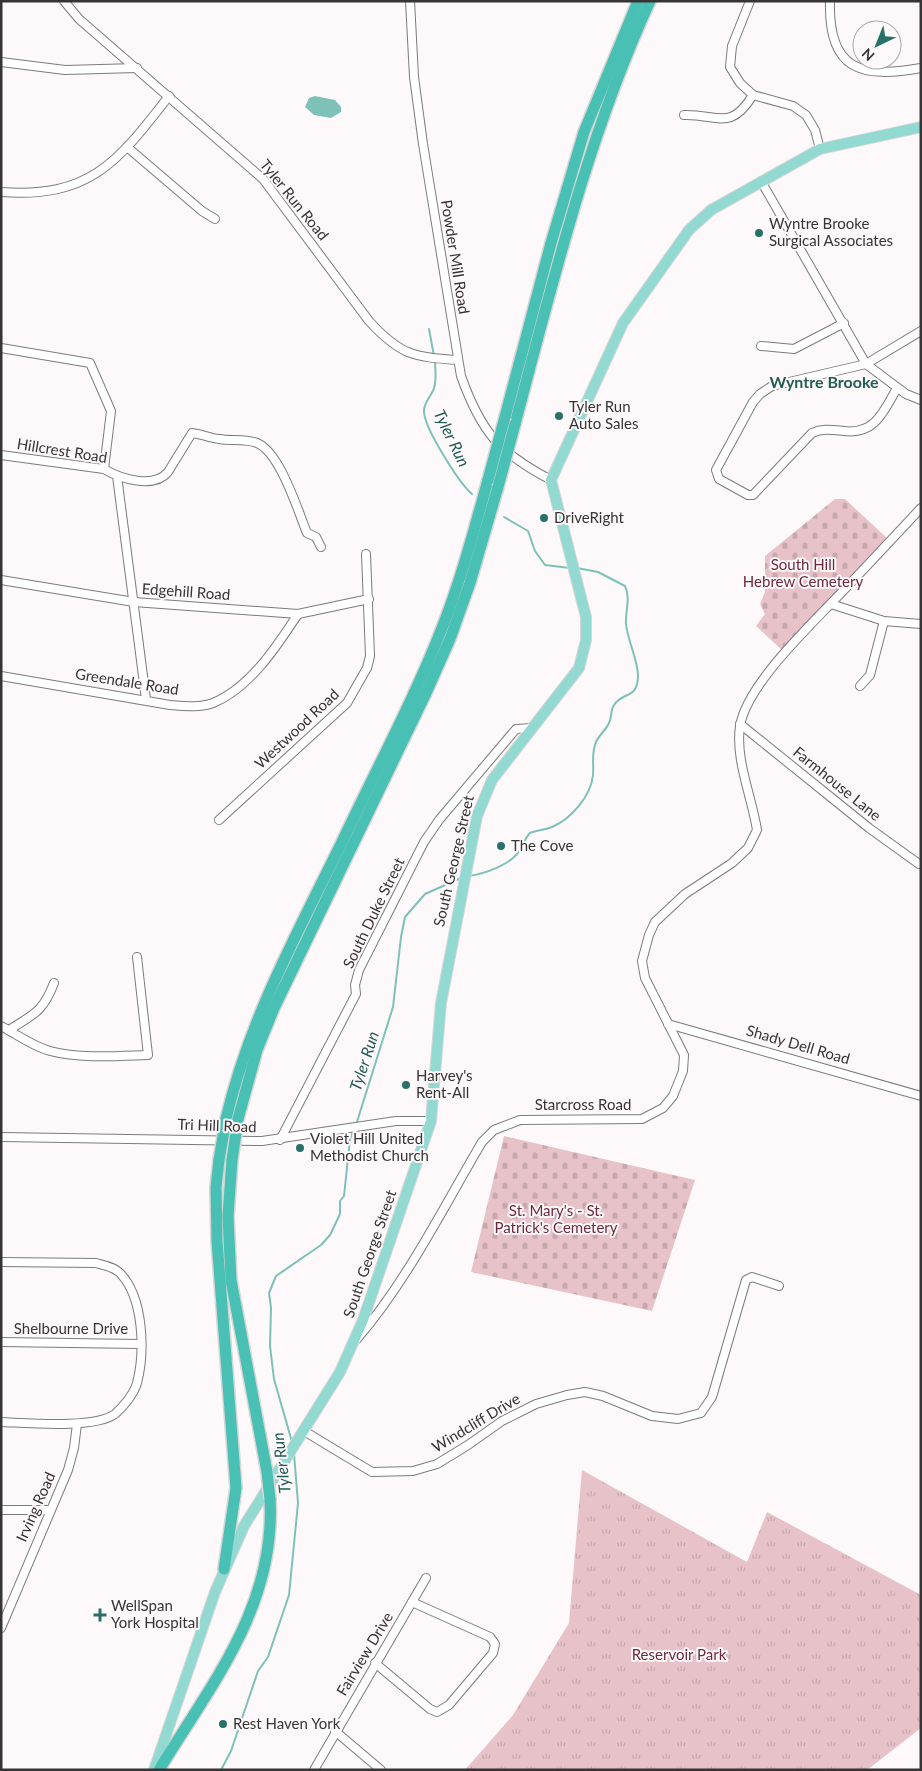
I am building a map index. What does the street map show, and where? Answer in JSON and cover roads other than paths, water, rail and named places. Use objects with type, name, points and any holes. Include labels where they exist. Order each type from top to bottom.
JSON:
[{"type":"highway","points":[[159,1770],[229,1656],[253,1610],[262,1585],[270,1545],[270,1499],[267,1472],[231,1280],[228,1216],[234,1085],[254,1026],[398,725],[441,629],[457,588],[549,252],[584,132],[638,1]]},
{"type":"highway","points":[[224,1569],[236,1488],[217,1242],[216,1187],[220,1160],[232,1119],[274,1008],[422,702],[450,639],[470,582],[498,487],[588,160],[614,87],[650,1]]},
{"type":"main road","points":[[550,480],[622,323],[689,230],[700,219],[711,210],[820,149],[921,127]]},
{"type":"main road","name":"South George Street","points":[[154,1770],[224,1569],[253,1509],[340,1372],[355,1341],[431,1121],[441,1003],[477,816],[487,790],[532,728],[572,680],[584,654],[586,624],[550,480]]},
{"type":"street","name":"Tyler Run Road","points":[[64,1],[79,19],[263,178],[369,321],[386,340],[412,354],[434,359],[458,360]]},
{"type":"street","name":"Powder Mill Road","points":[[410,1],[416,96],[461,376],[475,411],[495,441],[518,462],[550,480]]},
{"type":"street","points":[[750,1],[732,46],[730,67],[740,82],[753,95],[793,106],[806,114],[815,130],[820,149]]},
{"type":"street","points":[[830,1],[830,25],[835,45],[844,58],[869,72],[891,73],[921,68]]},
{"type":"street","points":[[1,62],[64,70],[137,68]]},
{"type":"street","points":[[684,114],[697,114],[715,120],[732,117],[745,107],[753,95]]},
{"type":"street","points":[[1,192],[42,191],[82,182],[102,172],[127,147],[169,96]]},
{"type":"street","points":[[127,147],[202,211],[215,219]]},
{"type":"street","points":[[762,181],[866,364],[897,388],[921,400]]},
{"type":"street","points":[[761,346],[794,348],[844,323]]},
{"type":"street","points":[[897,388],[881,416],[864,430],[855,432],[824,429],[812,432],[754,495],[748,495],[719,479],[716,470],[753,402],[760,394],[772,386],[866,364],[921,331]]},
{"type":"street","points":[[1,348],[90,363],[111,411],[104,469]]},
{"type":"street","points":[[146,699],[117,476],[154,481],[164,477],[192,433],[214,439],[255,442],[263,446],[290,485],[307,533],[316,537],[321,547]]},
{"type":"street","name":"Hillcrest Road","points":[[1,455],[104,469],[117,476]]},
{"type":"street","name":"Starcross Road","points":[[355,1341],[371,1323],[411,1262],[482,1142],[494,1130],[520,1120],[642,1119],[663,1108],[672,1096],[683,1071],[684,1055],[645,978],[642,961],[655,922],[685,894],[732,863],[748,848],[757,830],[741,754],[740,724],[753,694],[783,655],[921,508]]},
{"type":"street","name":"Westwood Road","points":[[219,820],[304,744],[353,695],[367,668],[370,656],[366,554]]},
{"type":"street","name":"Edgehill Road","points":[[1,580],[134,602],[298,614],[369,599]]},
{"type":"street","points":[[831,604],[884,621],[921,624]]},
{"type":"street","name":"Greendale Road","points":[[1,676],[146,699],[170,705],[194,706],[212,704],[230,692],[265,662],[298,614]]},
{"type":"street","points":[[860,686],[870,675],[884,621]]},
{"type":"street","name":"Farmhouse Lane","points":[[740,724],[875,833],[919,864]]},
{"type":"street","name":"South Duke Street","points":[[280,1140],[356,994],[355,985],[359,970],[424,842],[439,820],[516,729],[532,728]]},
{"type":"street","points":[[1,1026],[29,1043],[51,1051],[98,1056],[148,1055],[136,957]]},
{"type":"street","points":[[9,1030],[40,1010],[47,1002],[54,983]]},
{"type":"street","name":"Shady Dell Road","points":[[668,1024],[921,1096]]},
{"type":"street","name":"Tri Hill Road","points":[[1,1137],[280,1140],[396,1121],[431,1121]]},
{"type":"street","points":[[1,1262],[96,1263],[109,1266],[120,1272],[133,1291],[138,1304],[140,1344],[137,1385],[124,1404],[114,1414],[103,1420],[77,1424],[1,1422]]},
{"type":"street","name":"Windcliff Drive","points":[[304,1431],[372,1472],[413,1471],[436,1464],[468,1445],[502,1421],[536,1404],[585,1392],[602,1396],[652,1416],[678,1420],[692,1417],[701,1413],[712,1397],[746,1280],[752,1277],[778,1286]]},
{"type":"street","name":"Shelbourne Drive","points":[[1,1342],[140,1344]]},
{"type":"street","name":"Irving Road","points":[[1,1628],[49,1510],[68,1470],[74,1448],[77,1424]]},
{"type":"street","points":[[1,1510],[49,1510]]},
{"type":"street","name":"Fairview Drive","points":[[314,1770],[426,1578]]},
{"type":"street","points":[[375,1663],[430,1709],[437,1712],[449,1705],[493,1654],[495,1644],[490,1637],[412,1602]]},
{"type":"street","points":[[335,1732],[381,1770]]},
{"type":"water","points":[[315,96],[335,100],[341,107],[341,112],[331,118],[314,115],[305,107],[309,98]]},
{"type":"waterway","name":"Tyler Run","points":[[429,329],[434,356]]},
{"type":"waterway","name":"Tyler Run","points":[[435,361],[435,385],[424,408],[426,420],[444,455],[459,479],[472,494]]},
{"type":"waterway","name":"Tyler Run","points":[[504,517],[528,531],[535,551],[545,565],[570,568]]},
{"type":"waterway","name":"Tyler Run","points":[[468,876],[489,871],[504,864],[516,855],[530,833],[549,828],[573,813],[588,791],[593,775],[596,742],[609,723],[614,705],[636,688],[638,675],[626,624],[628,600],[625,586],[598,572],[577,568]]},
{"type":"waterway","name":"Tyler Run","points":[[356,1125],[393,1007],[405,917],[425,894],[461,878]]},
{"type":"waterway","name":"Tyler Run","points":[[292,1442],[274,1379],[270,1346],[271,1308],[269,1293],[276,1276],[321,1245],[330,1235],[340,1214],[340,1201],[344,1196],[350,1139],[354,1129]]},
{"type":"waterway","name":"Tyler Run","points":[[221,1770],[231,1751],[258,1671],[268,1657],[289,1595],[298,1503],[294,1454]]},
{"type":"place","name":"Wyntre Brooke Surgical Associates","points":[[759,233]]},
{"type":"place","name":"Tyler Run Auto Sales","points":[[559,416]]},
{"type":"place","name":"DriveRight","points":[[544,518]]},
{"type":"place","name":"The Cove","points":[[501,846]]},
{"type":"place","name":"Harvey's Rent-All","points":[[406,1085]]},
{"type":"place","name":"Violet Hill United Methodist Church","points":[[300,1148]]},
{"type":"place","name":"WellSpan York Hospital","points":[[100,1615]]},
{"type":"place","name":"Rest Haven York","points":[[223,1724]]},
{"type":"district","name":"Wyntre Brooke","points":[[824,382]]},
{"type":"park label","name":"South Hill Hebrew Cemetery","points":[[803,574]]},
{"type":"park label","name":"St. Mary's - St. Patrick's Cemetery","points":[[556,1220]]},
{"type":"park label","name":"Reservoir Park","points":[[679,1655]]}]
